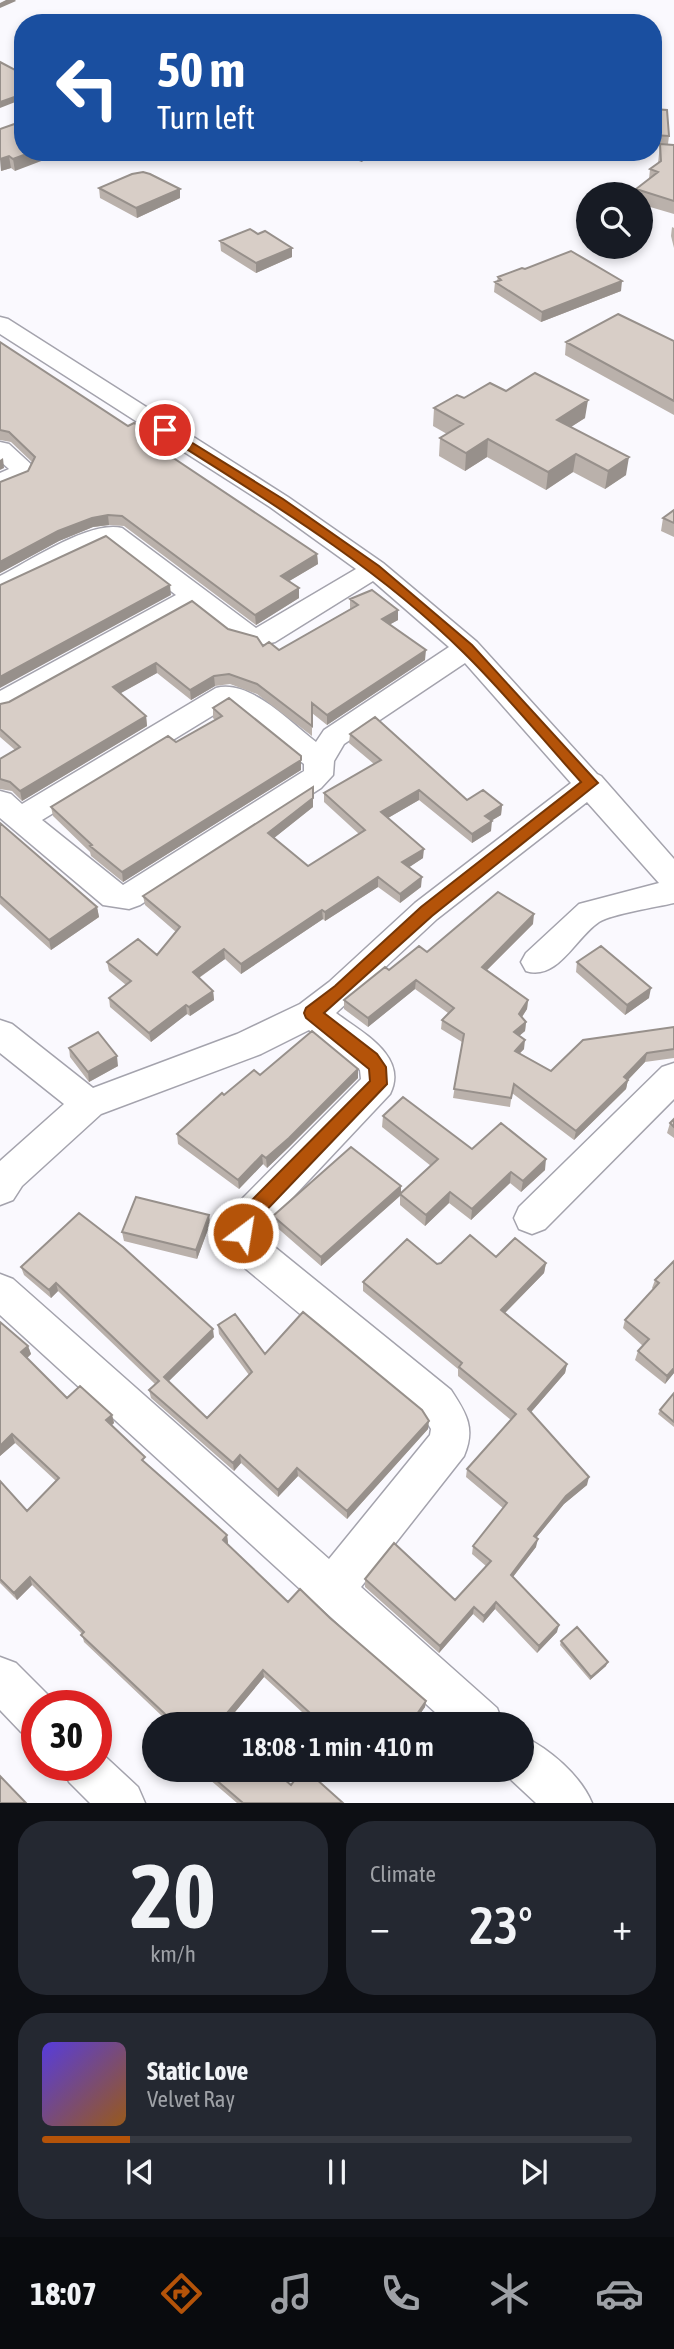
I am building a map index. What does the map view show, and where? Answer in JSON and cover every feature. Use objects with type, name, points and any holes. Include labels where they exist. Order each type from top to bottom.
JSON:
[{"type":"street","points":[[0,324],[279,502],[374,569],[467,648],[674,879]]},
{"type":"street","points":[[0,449],[22,467],[20,473],[0,483]]},
{"type":"street","points":[[0,587],[106,534],[119,538],[194,596],[250,636],[257,637],[265,636],[374,569]]},
{"type":"street","points":[[0,704],[194,596]]},
{"type":"street","points":[[319,760],[239,697],[226,695],[11,810],[114,897],[129,897],[312,781],[318,775],[319,760],[334,737],[467,648]]},
{"type":"street","points":[[0,1189],[9,1175],[89,1104],[249,1044],[312,1013],[341,991],[426,912],[590,783]]},
{"type":"street","points":[[537,962],[590,912],[674,891]]},
{"type":"street","points":[[312,1013],[371,1059],[377,1067],[379,1084],[251,1214],[243,1233],[246,1243],[253,1252],[437,1403],[451,1425],[450,1441],[331,1591]]},
{"type":"street","points":[[0,1034],[89,1104]]},
{"type":"street","points":[[532,1219],[674,1077]]},
{"type":"street","points":[[0,1291],[467,1712]]},
{"type":"street","points":[[0,1679],[21,1700]]},
{"type":"street","points":[[534,1770],[569,1803]]},
{"type":"street","points":[[100,1781],[122,1803]]},
{"type":"building","points":[[0,62],[14,69],[14,97],[0,102]]},
{"type":"building","points":[[662,110],[667,110],[669,136],[662,136]]},
{"type":"building","points":[[14,124],[14,159],[9,156],[0,159],[0,129]]},
{"type":"building","points":[[662,144],[674,145],[674,201],[653,194],[653,182],[645,182],[658,172],[650,169],[662,161]]},
{"type":"building","points":[[143,172],[180,189],[136,208],[99,188],[132,174]]},
{"type":"building","points":[[250,229],[258,234],[265,231],[292,248],[256,263],[220,241]]},
{"type":"building","points":[[571,251],[576,254],[576,259],[585,259],[622,281],[542,312],[495,282],[501,280],[498,277]]},
{"type":"building","points":[[618,314],[674,341],[674,401],[566,342]]},
{"type":"building","points":[[0,342],[128,426],[134,423],[157,439],[151,443],[317,554],[281,576],[299,588],[255,615],[122,516],[92,518],[58,531],[0,562],[0,482],[28,471],[35,457],[9,432],[0,430]]},
{"type":"building","points":[[535,373],[588,400],[557,420],[629,457],[608,471],[576,454],[548,472],[488,439],[466,453],[440,438],[463,424],[434,408],[457,395],[464,398],[490,383],[506,391]]},
{"type":"building","points":[[674,510],[674,523],[663,518]]},
{"type":"building","points":[[106,536],[170,585],[0,677],[0,585]]},
{"type":"building","points":[[372,590],[398,610],[382,619],[426,650],[327,715],[312,703],[312,726],[257,684],[229,674],[214,676],[190,690],[156,663],[113,687],[146,716],[20,791],[10,782],[0,779],[0,759],[20,747],[0,729],[0,704],[9,702],[192,601],[228,629],[257,637],[263,646],[269,642],[279,650],[358,605],[350,599]]},
{"type":"building","points":[[229,698],[301,756],[301,760],[122,872],[90,846],[92,845],[51,807],[168,736],[176,742],[222,716],[213,708]]},
{"type":"building","points":[[375,717],[467,800],[483,790],[502,805],[485,816],[492,821],[472,834],[419,790],[381,812],[424,849],[402,862],[422,877],[400,894],[378,877],[325,912],[322,910],[241,964],[224,949],[193,972],[213,991],[189,1007],[186,1005],[149,1033],[109,998],[131,981],[107,962],[138,939],[157,955],[180,927],[143,896],[313,787],[313,798],[268,833],[308,866],[365,830],[324,793],[381,760],[350,734]]},
{"type":"building","points":[[0,823],[97,907],[49,940],[0,896]]},
{"type":"building","points":[[498,892],[534,914],[482,967],[528,1000],[519,1014],[526,1022],[514,1032],[525,1040],[515,1051],[551,1071],[583,1040],[674,1027],[674,1049],[647,1053],[624,1077],[628,1080],[576,1131],[514,1084],[511,1098],[454,1089],[464,1034],[442,1020],[454,1008],[416,980],[368,1018],[344,1000],[385,967],[389,970],[419,946],[427,952]]},
{"type":"building","points":[[601,946],[651,988],[627,1005],[577,962]]},
{"type":"building","points":[[312,1031],[358,1069],[289,1138],[266,1158],[262,1155],[238,1180],[177,1134],[222,1093],[224,1095],[254,1070],[260,1075]]},
{"type":"building","points":[[98,1032],[117,1056],[88,1072],[69,1048]]},
{"type":"building","points":[[403,1097],[472,1149],[501,1123],[546,1159],[523,1181],[511,1172],[472,1209],[450,1192],[426,1215],[400,1194],[438,1159],[383,1116]]},
{"type":"building","points":[[351,1147],[401,1186],[321,1257],[273,1216]]},
{"type":"building","points":[[136,1197],[209,1215],[196,1250],[122,1232]]},
{"type":"building","points":[[79,1213],[123,1247],[213,1329],[164,1377],[207,1418],[252,1372],[218,1325],[235,1314],[265,1354],[303,1312],[422,1410],[429,1421],[347,1511],[297,1468],[278,1490],[240,1455],[233,1463],[149,1390],[159,1381],[56,1283],[49,1290],[21,1267]]},
{"type":"building","points":[[470,1235],[496,1257],[515,1238],[546,1263],[501,1310],[567,1364],[528,1409],[589,1477],[566,1496],[534,1536],[538,1539],[511,1575],[559,1625],[539,1646],[496,1602],[484,1616],[474,1607],[440,1646],[365,1579],[394,1543],[455,1600],[491,1561],[473,1546],[507,1503],[467,1469],[516,1414],[459,1367],[462,1363],[363,1282],[407,1239],[437,1264]]},
{"type":"building","points":[[674,1261],[674,1368],[667,1376],[638,1351],[649,1339],[625,1320],[659,1283],[655,1280]]},
{"type":"building","points":[[0,1322],[28,1346],[21,1352],[67,1398],[80,1386],[112,1415],[106,1420],[145,1457],[142,1460],[227,1535],[223,1540],[288,1602],[300,1589],[426,1701],[418,1712],[309,1712],[263,1670],[228,1712],[163,1712],[81,1635],[84,1632],[30,1577],[14,1593],[0,1579],[0,1481],[27,1511],[59,1478],[12,1434],[0,1446]]},
{"type":"building","points":[[674,1393],[674,1422],[660,1410]]},
{"type":"building","points":[[577,1627],[608,1662],[591,1677],[561,1641]]},
{"type":"building","points":[[0,1776],[26,1803],[0,1803]]},
{"type":"building","points":[[218,1782],[287,1782],[291,1785],[293,1782],[320,1782],[343,1803],[243,1803]]},
{"type":"route","points":[[165,430],[279,502],[374,569],[467,648],[590,783],[426,912],[341,991],[312,1013],[371,1059],[380,1075],[379,1084],[251,1214],[243,1233]]}]
